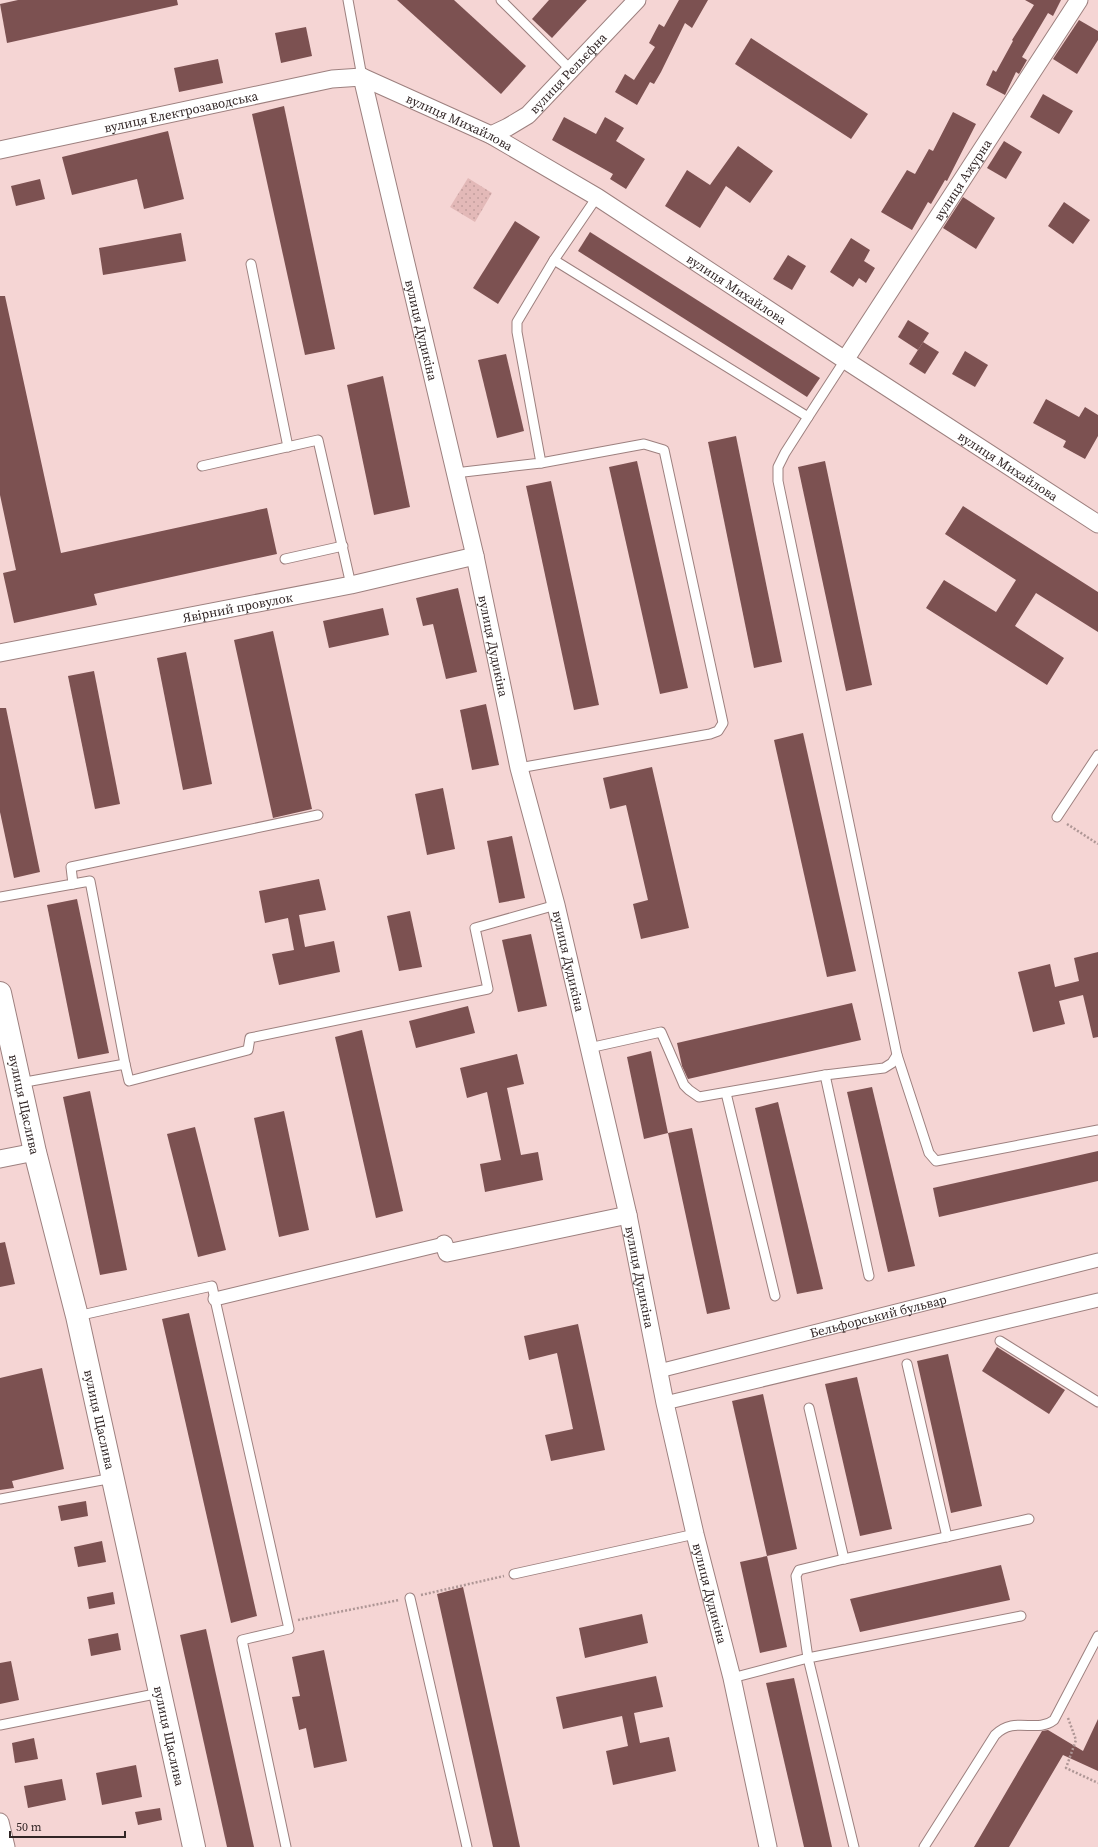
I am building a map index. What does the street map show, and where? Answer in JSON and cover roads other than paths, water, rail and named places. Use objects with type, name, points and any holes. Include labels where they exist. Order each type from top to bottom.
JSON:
[{"type":"street","name":"вулиця Рельєфна","points":[[490,135],[508,128],[528,115],[636,0]]},
{"type":"street","name":"вулиця Ажурна","points":[[845,360],[1079,0]]},
{"type":"street","name":"вулиця Михайлова","points":[[362,77],[490,135],[597,197],[845,360],[1096,519]]},
{"type":"street","name":"вулиця Електрозаводська","points":[[0,150],[332,79],[362,77]]},
{"type":"street","name":"вулиця Дудикіна","points":[[362,77],[475,556],[519,768],[556,905],[628,1215],[665,1403],[695,1534],[732,1678],[768,1847]]},
{"type":"street","name":"Явірний провулок","points":[[0,653],[351,585],[475,556]]},
{"type":"street","name":"вулиця Щаслива","points":[[0,993],[35,1152],[77,1316],[194,1847]]},
{"type":"street","points":[[0,1160],[35,1152]]},
{"type":"street","points":[[215,1299],[444,1244],[447,1253],[628,1215]]},
{"type":"street","name":"Бельфорський бульвар","points":[[659,1371],[1098,1260]]},
{"type":"street","points":[[665,1403],[1098,1300]]},
{"type":"street","points":[[0,1822],[6,1847]]},
{"type":"lane","points":[[348,0],[362,77]]},
{"type":"lane","points":[[501,0],[571,70]]},
{"type":"lane","points":[[541,463],[516,332],[517,322],[554,260],[597,197]]},
{"type":"lane","points":[[554,260],[808,417]]},
{"type":"lane","points":[[251,264],[288,447]]},
{"type":"lane","points":[[845,360],[785,453],[778,467],[778,481],[897,1055],[929,1153],[936,1161],[1098,1130]]},
{"type":"lane","points":[[202,466],[318,440],[351,585]]},
{"type":"lane","points":[[456,473],[541,463],[644,444],[664,450],[723,723],[718,731],[710,734],[519,768]]},
{"type":"lane","points":[[285,560],[343,546]]},
{"type":"lane","points":[[1057,817],[1098,755]]},
{"type":"lane","points":[[74,884],[71,867],[318,815]]},
{"type":"lane","points":[[0,897],[90,881],[129,1081],[248,1050],[250,1038],[488,989],[475,928],[556,905]]},
{"type":"lane","points":[[589,1048],[661,1032],[689,1090],[699,1097],[825,1075],[884,1068],[892,1063],[897,1055]]},
{"type":"lane","points":[[20,1083],[125,1064]]},
{"type":"lane","points":[[825,1075],[869,1276]]},
{"type":"lane","points":[[726,1093],[775,1296]]},
{"type":"lane","points":[[77,1316],[212,1286],[289,1629],[242,1640],[286,1847]]},
{"type":"lane","points":[[1000,1341],[1098,1402]]},
{"type":"lane","points":[[907,1364],[947,1537]]},
{"type":"lane","points":[[809,1408],[844,1559]]},
{"type":"lane","points":[[0,1499],[113,1478]]},
{"type":"lane","points":[[854,1847],[808,1658],[796,1573],[799,1570],[844,1559],[1029,1519]]},
{"type":"lane","points":[[514,1574],[695,1534]]},
{"type":"lane","points":[[410,1598],[467,1847]]},
{"type":"lane","points":[[732,1678],[808,1658],[1022,1616]]},
{"type":"lane","points":[[924,1847],[995,1735],[1001,1729],[1010,1725],[1046,1725],[1054,1720],[1098,1636]]},
{"type":"lane","points":[[0,1725],[160,1693]]}]
